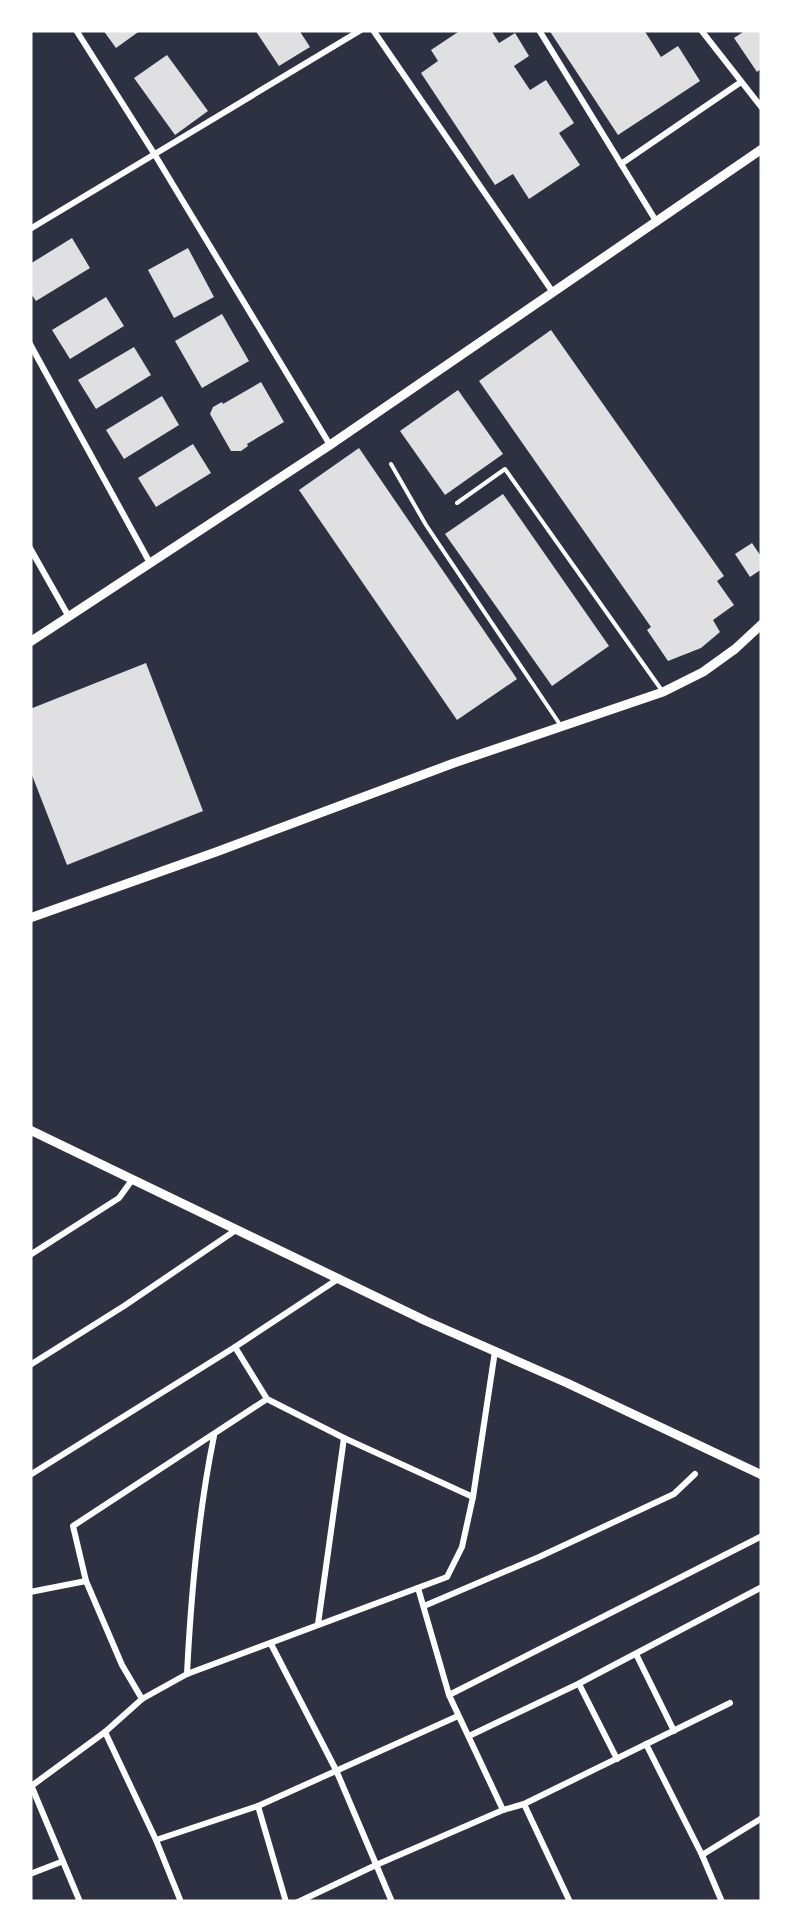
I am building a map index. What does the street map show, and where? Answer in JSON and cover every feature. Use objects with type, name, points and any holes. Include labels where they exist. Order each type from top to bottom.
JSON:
[{"type":"street","points":[[76,30],[330,445]]},
{"type":"street","points":[[30,229],[361,30]]},
{"type":"street","points":[[372,30],[552,292]]},
{"type":"street","points":[[538,30],[656,221]]},
{"type":"street","points":[[705,32],[762,108]]},
{"type":"street","points":[[620,164],[741,82]]},
{"type":"street","points":[[30,642],[330,445],[762,150]]},
{"type":"street","points":[[30,344],[151,564]]},
{"type":"street","points":[[30,548],[68,617]]},
{"type":"street","points":[[30,918],[663,692],[703,672],[762,624]]},
{"type":"street","points":[[30,1130],[338,1279],[762,1475]]},
{"type":"street","points":[[30,1141],[40,1135]]},
{"type":"street","points":[[30,1255],[119,1198],[132,1180]]},
{"type":"street","points":[[30,1365],[237,1230]]},
{"type":"street","points":[[30,1475],[338,1279]]},
{"type":"street","points":[[235,1347],[267,1399],[473,1497]]},
{"type":"street","points":[[80,1902],[31,1786],[105,1732],[142,1699],[187,1674],[447,1577],[462,1547],[473,1497],[495,1350]]},
{"type":"street","points":[[142,1699],[122,1665],[86,1581],[73,1526],[267,1399]]},
{"type":"street","points":[[187,1674],[190,1608],[214,1434]]},
{"type":"street","points":[[318,1624],[344,1438]]},
{"type":"street","points":[[424,1606],[674,1494],[695,1474]]},
{"type":"street","points":[[450,1695],[762,1536]]},
{"type":"street","points":[[30,1592],[86,1581]]},
{"type":"street","points":[[418,1588],[450,1695],[502,1810]]},
{"type":"street","points":[[470,1736],[762,1588]]},
{"type":"street","points":[[271,1644],[336,1770],[392,1902]]},
{"type":"street","points":[[636,1654],[674,1731]]},
{"type":"street","points":[[578,1684],[617,1759]]},
{"type":"street","points":[[298,1902],[502,1810],[524,1804],[730,1704]]},
{"type":"street","points":[[156,1840],[258,1806],[458,1716]]},
{"type":"street","points":[[105,1732],[181,1902]]},
{"type":"street","points":[[646,1744],[722,1902]]},
{"type":"street","points":[[524,1804],[570,1902]]},
{"type":"street","points":[[258,1806],[286,1902]]},
{"type":"street","points":[[702,1855],[762,1818]]},
{"type":"street","points":[[30,1874],[61,1862]]},
{"type":"lane","points":[[391,464],[426,525],[562,727]]},
{"type":"lane","points":[[457,503],[506,468],[663,692]]},
{"type":"building","points":[[103,30],[141,30],[116,48]]},
{"type":"building","points":[[255,30],[299,30],[310,47],[279,66]]},
{"type":"building","points":[[461,30],[491,30],[499,43],[515,33],[529,56],[514,66],[530,90],[546,80],[574,123],[559,133],[580,165],[529,199],[513,174],[495,185],[421,73],[438,61],[431,50]]},
{"type":"building","points":[[549,30],[644,30],[661,57],[678,46],[700,81],[618,135]]},
{"type":"building","points":[[746,30],[762,30],[762,68],[757,72],[734,38]]},
{"type":"building","points":[[167,55],[208,111],[175,135],[134,78]]},
{"type":"building","points":[[72,238],[90,268],[36,301],[30,292],[30,264]]},
{"type":"building","points":[[188,248],[214,297],[174,318],[148,270]]},
{"type":"building","points":[[106,297],[124,326],[70,359],[52,330]]},
{"type":"building","points":[[222,314],[249,361],[202,388],[175,341]]},
{"type":"building","points":[[551,330],[724,576],[717,581],[734,605],[713,620],[720,632],[701,648],[668,661],[647,630],[651,627],[479,381]]},
{"type":"building","points":[[134,347],[151,375],[96,409],[78,380]]},
{"type":"building","points":[[261,382],[284,422],[241,451],[231,451],[210,414],[213,407]]},
{"type":"building","points":[[458,390],[503,454],[445,495],[400,431]]},
{"type":"building","points":[[162,396],[179,425],[124,459],[106,430]]},
{"type":"building","points":[[193,444],[211,473],[156,507],[138,478]]},
{"type":"building","points":[[359,448],[517,679],[457,720],[299,490]]},
{"type":"building","points":[[503,494],[609,646],[552,686],[445,534]]},
{"type":"building","points":[[752,543],[762,558],[762,569],[750,577],[735,554]]},
{"type":"building","points":[[146,663],[203,811],[67,865],[30,770],[30,709]]}]
